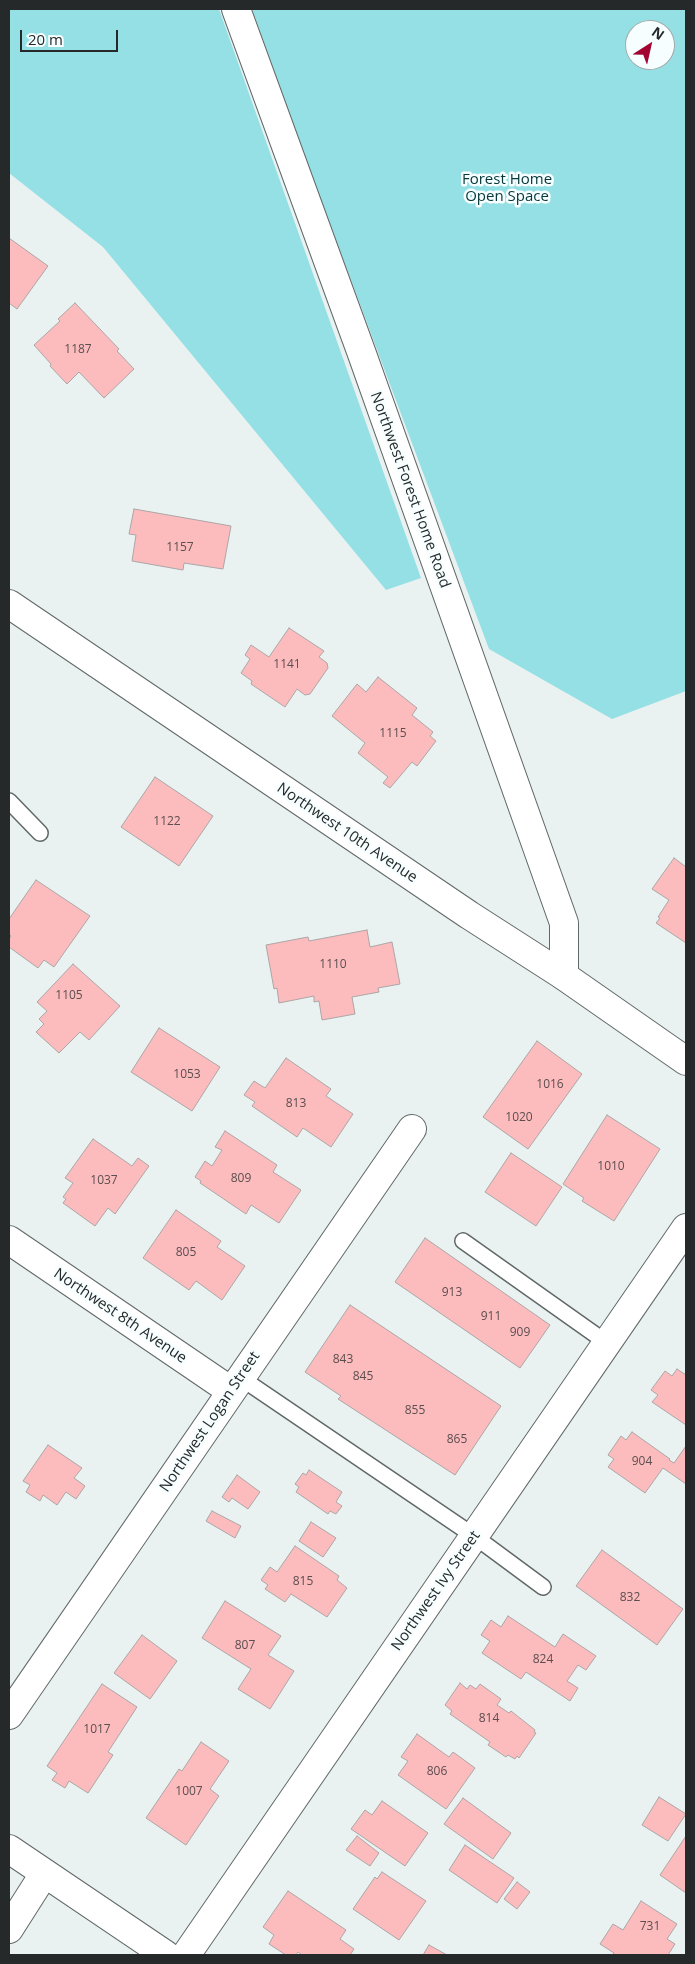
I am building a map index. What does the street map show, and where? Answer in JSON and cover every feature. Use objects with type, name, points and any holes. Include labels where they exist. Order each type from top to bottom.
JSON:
[{"type":"street","name":"Northwest Forest Home Road","points":[[236,9],[365,364],[564,924],[564,976]]},
{"type":"street","name":"Northwest 10th Avenue","points":[[9,604],[469,915],[564,976],[686,1061]]},
{"type":"street","name":"Northwest Logan Street","points":[[9,1715],[412,1128]]},
{"type":"street","name":"Northwest Ivy Street","points":[[186,1955],[686,1228]]},
{"type":"street","name":"Northwest 8th Avenue","points":[[9,1240],[236,1385]]},
{"type":"street","points":[[9,1849],[166,1955]]},
{"type":"street","points":[[9,1874],[44,1874]]},
{"type":"street","points":[[9,1929],[44,1874]]},
{"type":"lane","points":[[9,801],[40,833]]},
{"type":"lane","points":[[463,1242],[607,1343]]},
{"type":"lane","points":[[236,1385],[474,1536],[543,1587]]},
{"type":"green space","points":[[9,9],[219,9],[421,578],[386,590],[103,247],[9,173]]},
{"type":"green space","name":"Forest Home Open Space","points":[[252,9],[686,9],[686,691],[612,719],[489,649],[312,176]]},
{"type":"building","points":[[9,238],[48,266],[17,309],[9,303]]},
{"type":"building","points":[[75,303],[119,349],[117,351],[134,369],[104,398],[79,372],[67,384],[34,345],[60,321],[58,319]]},
{"type":"building","points":[[134,509],[231,526],[223,569],[184,563],[183,570],[132,561],[136,535],[129,534]]},
{"type":"building","points":[[289,628],[324,651],[319,657],[327,663],[328,668],[310,694],[305,695],[297,689],[285,707],[251,684],[252,681],[241,673],[250,659],[245,655],[251,645],[269,657]]},
{"type":"building","points":[[378,677],[417,708],[412,715],[433,732],[430,736],[436,741],[417,766],[412,762],[390,788],[383,783],[388,777],[358,753],[365,743],[332,716],[357,684],[366,692]]},
{"type":"building","points":[[155,777],[213,816],[179,866],[121,827]]},
{"type":"building","points":[[674,858],[686,867],[686,943],[656,923],[669,900],[652,889]]},
{"type":"building","points":[[36,880],[90,916],[54,967],[44,960],[38,968],[9,947],[11,936],[9,934],[9,919]]},
{"type":"building","points":[[367,930],[370,947],[392,942],[400,984],[378,988],[379,992],[352,997],[355,1014],[322,1020],[319,1001],[314,1002],[314,996],[279,1003],[277,988],[274,989],[266,945],[308,937],[309,941]]},
{"type":"building","points":[[73,964],[120,1006],[89,1040],[80,1032],[59,1053],[36,1032],[44,1024],[39,1019],[47,1011],[37,1002]]},
{"type":"building","points":[[159,1028],[220,1067],[192,1111],[131,1072]]},
{"type":"building","points":[[537,1041],[582,1074],[528,1149],[483,1117]]},
{"type":"building","points":[[286,1058],[331,1089],[326,1096],[353,1114],[331,1147],[303,1128],[297,1137],[252,1106],[255,1102],[244,1095],[254,1081],[265,1088]]},
{"type":"building","points":[[607,1115],[660,1149],[614,1221],[582,1201],[584,1198],[563,1184]]},
{"type":"building","points":[[225,1131],[277,1165],[273,1172],[301,1190],[279,1223],[251,1205],[246,1214],[200,1183],[201,1181],[195,1177],[205,1161],[212,1166],[222,1150],[215,1147]]},
{"type":"building","points":[[93,1139],[132,1166],[138,1158],[149,1166],[115,1214],[108,1208],[95,1226],[63,1203],[66,1199],[63,1197],[73,1183],[65,1178]]},
{"type":"building","points":[[511,1153],[562,1187],[536,1226],[485,1192]]},
{"type":"building","points":[[176,1210],[221,1241],[217,1247],[245,1266],[222,1300],[196,1281],[189,1290],[143,1258]]},
{"type":"building","points":[[425,1238],[550,1325],[520,1368],[395,1282]]},
{"type":"building","points":[[350,1305],[501,1406],[455,1475],[338,1399],[341,1396],[305,1372]]},
{"type":"building","points":[[677,1369],[686,1375],[686,1425],[652,1402],[658,1395],[651,1390],[665,1371],[672,1376]]},
{"type":"building","points":[[632,1432],[674,1463],[686,1446],[686,1484],[663,1468],[645,1493],[608,1467],[614,1459],[608,1455],[621,1436],[626,1440]]},
{"type":"building","points":[[48,1445],[82,1468],[74,1478],[85,1486],[76,1499],[66,1492],[57,1505],[43,1495],[40,1501],[26,1492],[30,1485],[23,1481]]},
{"type":"building","points":[[309,1470],[342,1492],[336,1502],[342,1506],[336,1514],[330,1511],[328,1514],[296,1492],[299,1487],[295,1484],[303,1473],[306,1475]]},
{"type":"building","points":[[237,1475],[260,1492],[248,1509],[232,1498],[229,1502],[222,1497]]},
{"type":"building","points":[[212,1511],[241,1526],[235,1538],[206,1521]]},
{"type":"building","points":[[311,1522],[336,1538],[323,1557],[299,1541]]},
{"type":"building","points":[[295,1546],[339,1576],[337,1580],[347,1588],[327,1617],[291,1594],[285,1602],[265,1589],[268,1585],[261,1580],[270,1567],[277,1572]]},
{"type":"building","points":[[602,1550],[683,1609],[657,1645],[576,1586]]},
{"type":"building","points":[[225,1601],[281,1636],[268,1655],[294,1671],[270,1709],[238,1689],[251,1669],[202,1638]]},
{"type":"building","points":[[508,1616],[555,1647],[563,1634],[596,1656],[586,1670],[578,1665],[567,1681],[578,1688],[570,1701],[526,1672],[521,1679],[482,1653],[490,1641],[481,1635],[491,1620],[501,1627]]},
{"type":"building","points":[[142,1635],[177,1661],[150,1699],[114,1673]]},
{"type":"building","points":[[460,1683],[467,1689],[470,1685],[476,1689],[480,1684],[501,1699],[497,1705],[509,1713],[511,1711],[535,1730],[534,1732],[536,1733],[519,1758],[517,1756],[515,1759],[508,1755],[506,1757],[488,1745],[490,1742],[450,1714],[452,1711],[445,1705]]},
{"type":"building","points":[[102,1684],[137,1707],[108,1752],[113,1755],[88,1793],[69,1781],[65,1788],[52,1780],[57,1773],[47,1766]]},
{"type":"building","points":[[417,1734],[449,1757],[453,1752],[475,1768],[446,1809],[398,1775],[408,1761],[401,1757]]},
{"type":"building","points":[[201,1742],[229,1761],[210,1789],[219,1796],[186,1845],[146,1818],[179,1769],[182,1771]]},
{"type":"building","points":[[659,1797],[686,1814],[668,1841],[642,1825]]},
{"type":"building","points":[[463,1798],[511,1833],[493,1859],[444,1824]]},
{"type":"building","points":[[382,1801],[428,1833],[405,1866],[351,1829],[365,1810],[372,1815]]},
{"type":"building","points":[[357,1836],[379,1853],[370,1866],[346,1850]]},
{"type":"building","points":[[686,1836],[686,1893],[660,1875]]},
{"type":"building","points":[[465,1845],[514,1878],[497,1903],[449,1870]]},
{"type":"building","points":[[382,1872],[426,1901],[399,1940],[353,1909],[375,1877],[377,1879]]},
{"type":"building","points":[[517,1882],[530,1892],[517,1909],[504,1899]]},
{"type":"building","points":[[288,1891],[346,1930],[340,1939],[354,1949],[350,1955],[302,1955],[298,1952],[296,1955],[286,1955],[269,1944],[274,1935],[263,1927]]},
{"type":"building","points":[[641,1901],[677,1924],[667,1939],[675,1944],[668,1955],[612,1955],[614,1953],[600,1944],[613,1924],[623,1930]]},
{"type":"building","points":[[429,1945],[447,1955],[423,1955]]}]
